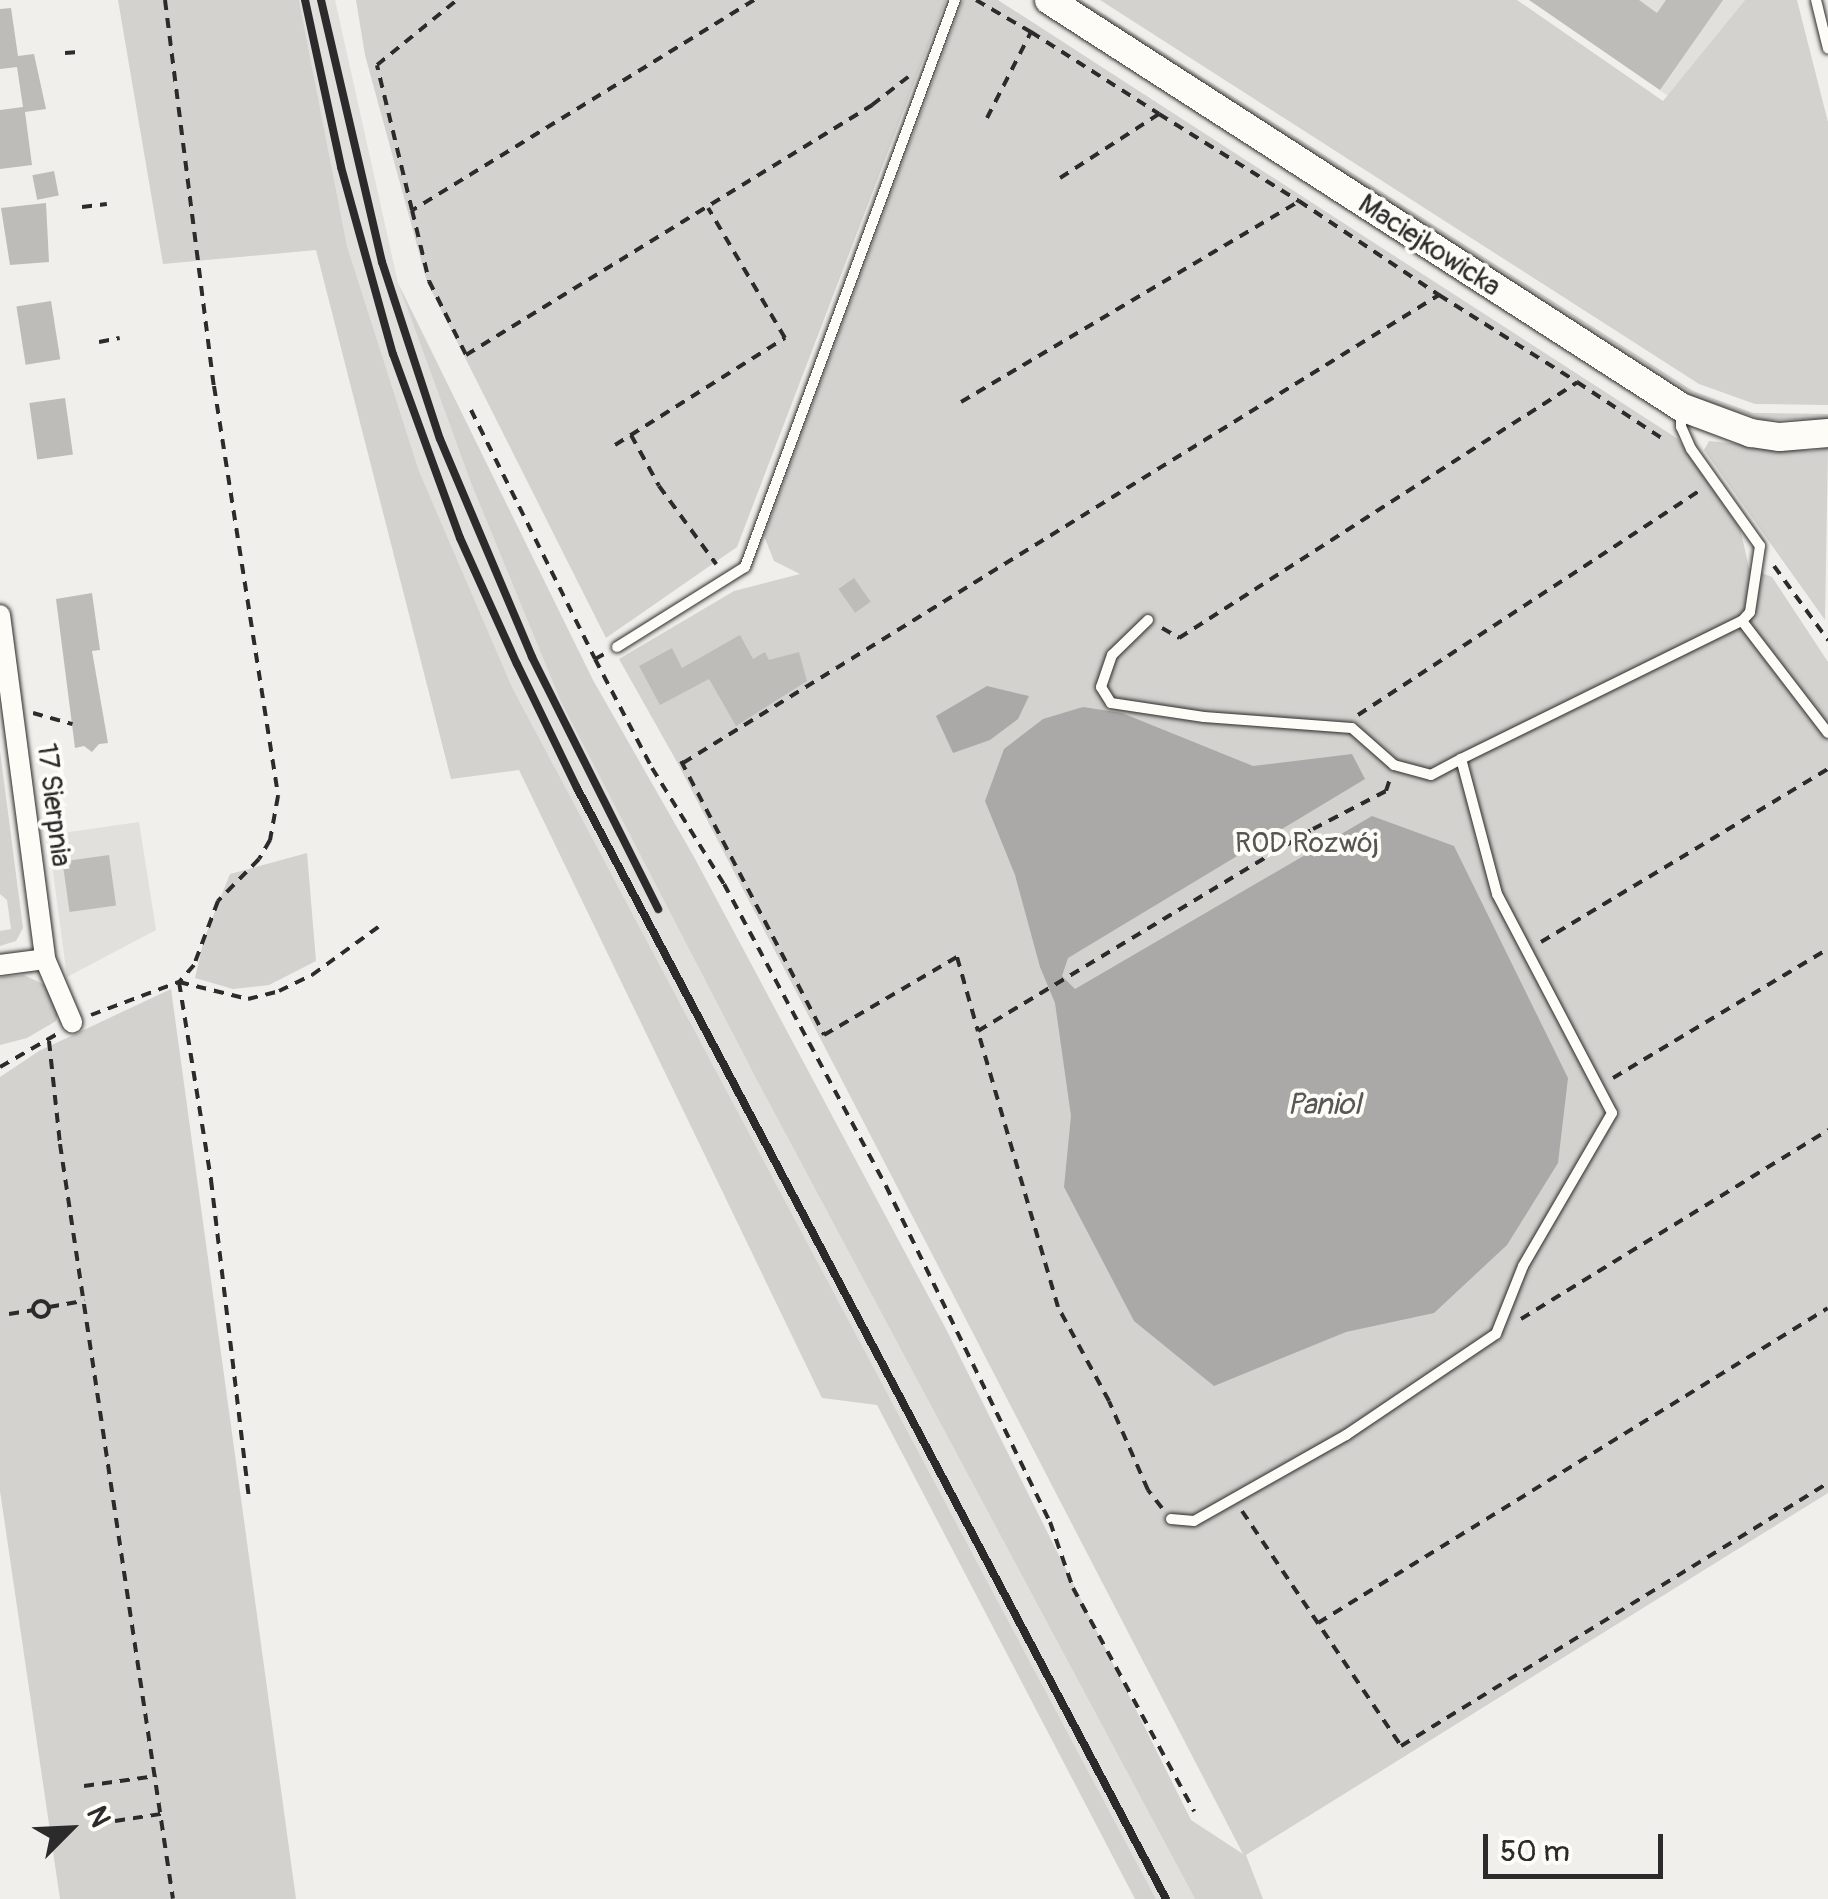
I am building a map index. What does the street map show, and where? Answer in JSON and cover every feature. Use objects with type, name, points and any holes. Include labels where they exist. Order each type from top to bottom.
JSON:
[{"type":"street","name":"Maciejkowicka","points":[[1050,0],[1681,407],[1752,433],[1807,437],[1828,433]]},
{"type":"street","name":"17 Sierpnia","points":[[0,615],[45,959],[72,1022]]},
{"type":"street","points":[[0,965],[45,959]]},
{"type":"lane","points":[[617,647],[727,580],[748,561],[956,0]]},
{"type":"lane","points":[[1821,6],[1828,49]]},
{"type":"lane","points":[[1148,620],[1112,655],[1101,688],[1111,702],[1204,717],[1352,728],[1394,765],[1430,776],[1742,621],[1752,600],[1760,546],[1685,438],[1681,407]]},
{"type":"lane","points":[[1742,621],[1828,733]]},
{"type":"lane","points":[[1171,1519],[1194,1521],[1234,1499],[1346,1435],[1496,1334],[1523,1266],[1612,1113],[1497,894],[1461,759]]},
{"type":"path","points":[[0,1068],[49,1041],[72,1022],[179,982],[194,964],[218,901],[259,859],[278,813],[214,386],[165,0]]},
{"type":"path","points":[[457,0],[377,65],[428,281],[466,355],[872,105],[908,78],[914,60]]},
{"type":"path","points":[[412,210],[754,0]]},
{"type":"path","points":[[976,0],[1298,201],[1670,444]]},
{"type":"path","points":[[988,118],[1031,32]]},
{"type":"path","points":[[65,53],[79,52]]},
{"type":"path","points":[[1060,178],[1159,114]]},
{"type":"path","points":[[960,402],[1298,201]]},
{"type":"path","points":[[82,208],[107,204]]},
{"type":"path","points":[[615,444],[785,338],[708,208]]},
{"type":"path","points":[[1171,1519],[1148,1490],[1109,1401],[1058,1307],[957,957],[824,1035],[682,762],[1439,295]]},
{"type":"path","points":[[99,342],[120,338]]},
{"type":"path","points":[[1148,620],[1179,638],[1577,382]]},
{"type":"path","points":[[471,410],[652,768],[724,884],[886,1186],[1050,1522],[1073,1588],[1194,1811]]},
{"type":"path","points":[[631,434],[659,486],[727,580]]},
{"type":"path","points":[[1352,728],[1354,718],[1405,680],[1713,481]]},
{"type":"path","points":[[1760,546],[1828,640]]},
{"type":"path","points":[[595,659],[617,647]]},
{"type":"path","points":[[32,713],[72,724]]},
{"type":"path","points":[[978,1031],[1313,829],[1386,791],[1394,765]]},
{"type":"path","points":[[1527,950],[1828,769]]},
{"type":"path","points":[[179,982],[248,999],[279,991],[312,975],[378,927]]},
{"type":"path","points":[[1598,1087],[1828,950]]},
{"type":"path","points":[[179,982],[216,1216],[249,1498]]},
{"type":"path","points":[[49,1041],[173,1899]]},
{"type":"path","points":[[1496,1334],[1828,1130]]},
{"type":"path","points":[[10,1314],[33,1310],[41,1300],[49,1307]]},
{"type":"path","points":[[33,1310],[42,1317],[49,1307],[84,1301]]},
{"type":"path","points":[[1318,1623],[1828,1308]]},
{"type":"path","points":[[1234,1499],[1401,1746],[1828,1483]]},
{"type":"path","points":[[84,1786],[156,1776]]},
{"type":"path","points":[[115,1821],[162,1814]]},
{"type":"shaded area","points":[[299,0],[335,0],[398,283],[471,483],[561,702],[761,1088],[1195,1899],[1156,1899],[512,687],[419,471],[347,246]]},
{"type":"shaded area","points":[[1530,0],[1745,0],[1668,96]]},
{"type":"shaded area","points":[[139,822],[156,930],[67,977],[48,835]]},
{"type":"green space","points":[[118,0],[299,0],[347,246],[419,471],[512,687],[1156,1899],[1135,1899],[877,1405],[822,1398],[519,770],[451,779],[316,250],[163,264]]},
{"type":"green space","points":[[356,0],[946,0],[737,547],[606,638],[427,282],[365,55]]},
{"type":"green space","name":"ROD Rozwój","points":[[963,0],[998,0],[1678,439],[1740,528],[1749,568],[1772,577],[1828,662],[1828,1493],[1246,1855],[1263,1899],[1195,1899],[761,1088],[561,702],[471,483],[398,283],[593,680],[694,857],[946,1329],[1191,1820],[1243,1854],[677,762],[619,659],[734,591],[800,574],[774,561],[764,536]]},
{"type":"green space","points":[[1073,0],[1082,0],[1693,391],[1753,413],[1828,414],[1828,419],[1763,420],[1691,396]]},
{"type":"green space","points":[[1100,0],[1517,0],[1663,101],[1745,0],[1797,0],[1828,122],[1828,405],[1755,404],[1699,384]]},
{"type":"green space","points":[[1709,441],[1812,451],[1828,447],[1825,620],[1704,450]]},
{"type":"green space","points":[[0,751],[23,928],[16,941],[0,946],[0,931],[11,929],[7,900],[0,894]]},
{"type":"green space","points":[[307,853],[316,961],[269,985],[233,989],[195,978],[204,939],[230,874]]},
{"type":"green space","points":[[24,975],[47,986],[58,1011],[56,1021],[27,1038],[0,1045],[0,977]]},
{"type":"green space","points":[[171,989],[296,1899],[60,1899],[0,1491],[0,1077],[39,1051]]},
{"type":"water","points":[[987,686],[1029,696],[1018,719],[990,740],[953,753],[936,716]]},
{"type":"water","name":"Paniol","points":[[1083,707],[1122,713],[1253,766],[1352,754],[1365,779],[1068,958],[1062,976],[1075,989],[1372,816],[1454,846],[1568,1078],[1558,1163],[1507,1245],[1434,1313],[1346,1332],[1214,1386],[1134,1321],[1064,1187],[1071,1116],[1055,1003],[1040,967],[1015,875],[985,801],[1004,749],[1043,719]]},
{"type":"building","points":[[1529,0],[1639,0],[1657,13],[1666,0],[1723,0],[1660,90]]},
{"type":"building","points":[[11,8],[18,56],[34,54],[46,109],[25,112],[32,165],[0,169],[0,110],[23,107],[17,67],[0,69],[0,9]]},
{"type":"building","points":[[54,171],[59,196],[37,200],[32,175]]},
{"type":"building","points":[[46,203],[49,262],[10,265],[1,208]]},
{"type":"building","points":[[51,301],[60,359],[26,365],[16,306]]},
{"type":"building","points":[[65,398],[73,454],[37,459],[29,403]]},
{"type":"building","points":[[854,578],[871,602],[855,613],[838,589]]},
{"type":"building","points":[[92,593],[100,650],[92,651],[108,743],[99,744],[92,752],[84,746],[75,748],[56,599]]},
{"type":"building","points":[[740,635],[753,659],[765,652],[769,660],[799,652],[807,681],[736,726],[709,679],[660,705],[639,666],[672,648],[682,668]]},
{"type":"building","points":[[109,855],[116,906],[70,912],[62,862]]},
{"type":"railway","points":[[305,0],[341,167],[393,354],[460,538],[517,664],[577,788],[1166,1899]]},
{"type":"railway","points":[[321,0],[382,262],[440,439],[532,657],[658,909]]}]
